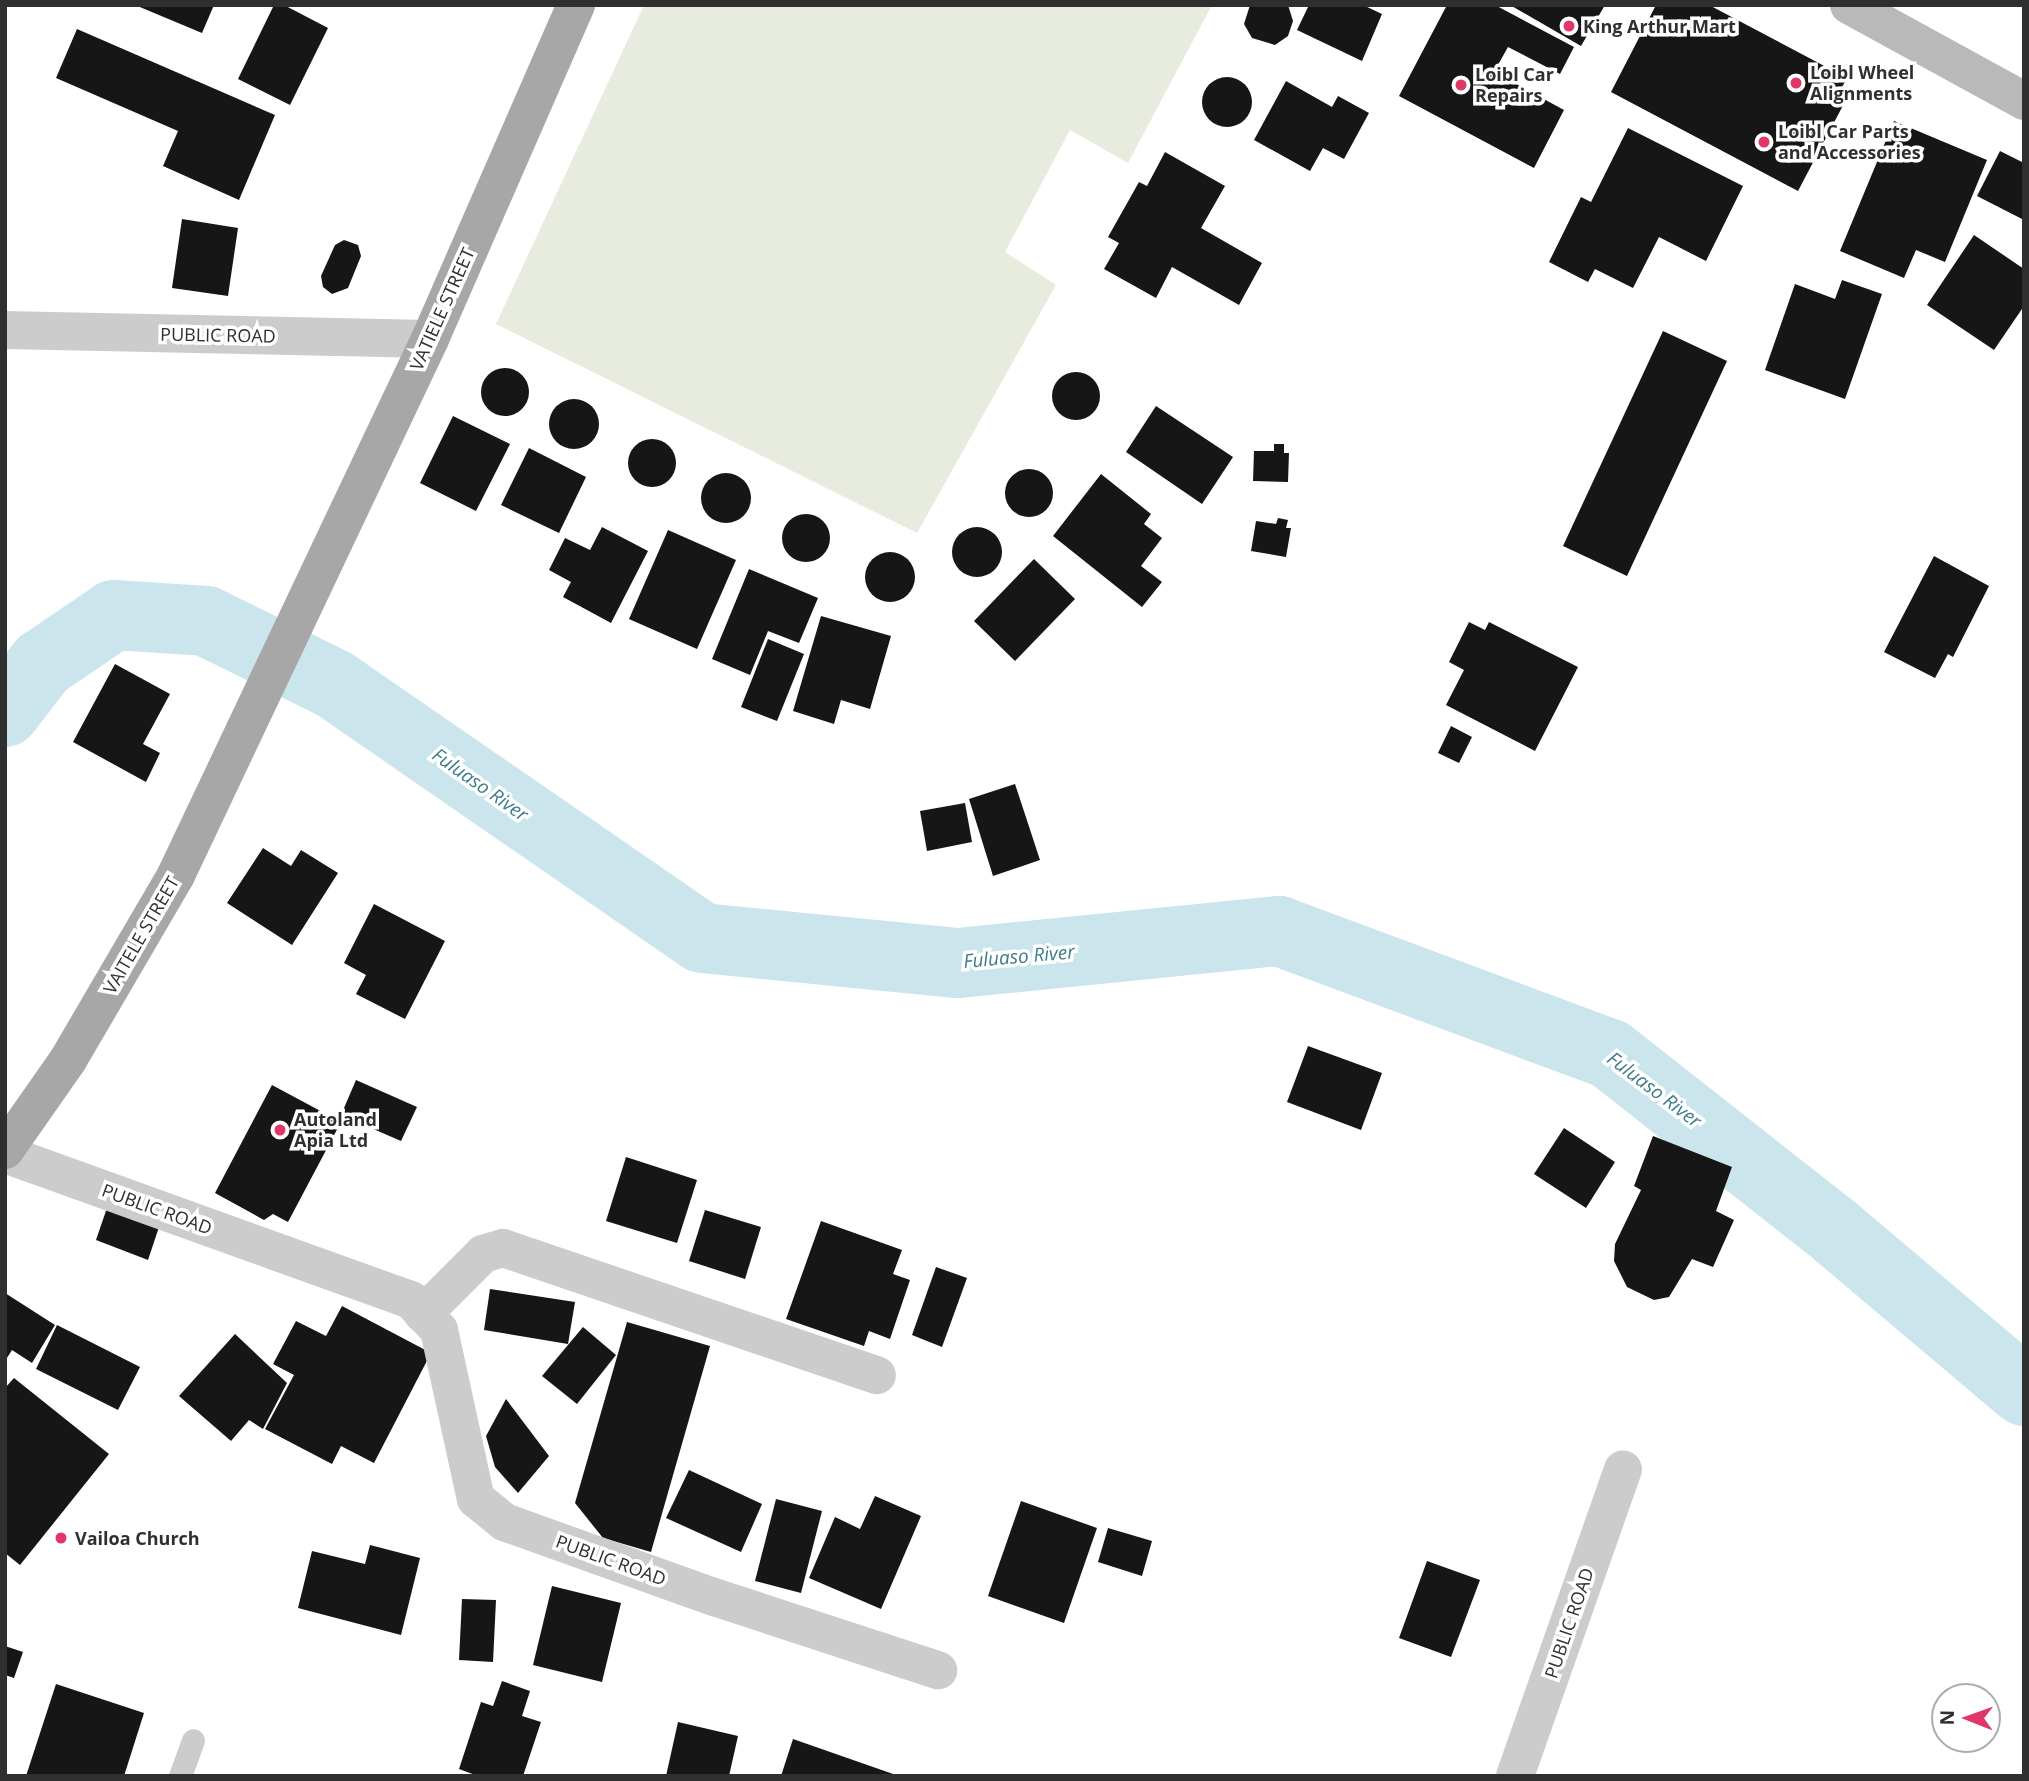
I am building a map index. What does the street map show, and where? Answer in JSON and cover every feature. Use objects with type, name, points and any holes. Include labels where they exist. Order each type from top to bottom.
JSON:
[{"type":"main road","name":"VATIELE STREET","points":[[256,708],[430,339],[576,5]]},
{"type":"main road","points":[[1849,5],[2024,100]]},
{"type":"main road","name":"VAITELE STREET","points":[[5,1152],[68,1059],[176,875],[256,708]]},
{"type":"street","name":"PUBLIC ROAD","points":[[5,330],[430,339]]},
{"type":"street","name":"PUBLIC ROAD","points":[[5,1152],[411,1300],[439,1330],[476,1499],[504,1522],[714,1597],[938,1670]]},
{"type":"street","points":[[424,1314],[482,1254],[503,1248],[877,1375]]},
{"type":"street","name":"PUBLIC ROAD","points":[[1515,1776],[1623,1469]]},
{"type":"lane","points":[[180,1776],[193,1740]]},
{"type":"shaded area","points":[[644,5],[1212,5],[1128,163],[1070,130],[1005,252],[1056,285],[917,533],[496,324]]},
{"type":"building","points":[[135,5],[214,5],[202,33]]},
{"type":"building","points":[[274,5],[284,5],[328,28],[290,105],[238,79]]},
{"type":"building","points":[[1250,5],[1288,5],[1293,21],[1288,36],[1275,45],[1252,38],[1244,24]]},
{"type":"building","points":[[1309,5],[1363,5],[1382,14],[1362,61],[1297,30]]},
{"type":"building","name":"Loibl Car Repairs","points":[[1447,5],[1495,5],[1574,47],[1560,74],[1508,47],[1494,72],[1564,110],[1534,168],[1399,96]]},
{"type":"building","name":"King Arthur Mart","points":[[1510,5],[1605,5],[1581,46]]},
{"type":"building","name":"Loibl Car Parts and Accessories","points":[[1656,5],[1709,5],[1847,78],[1841,89],[1849,94],[1798,191],[1611,92]]},
{"type":"building","points":[[77,29],[275,115],[239,200],[163,166],[178,131],[56,78]]},
{"type":"building","points":[[1227,77],[1244,85],[1252,102],[1244,119],[1227,127],[1210,119],[1202,102],[1210,85]]},
{"type":"building","points":[[1286,81],[1332,107],[1338,96],[1369,113],[1344,159],[1323,148],[1310,171],[1254,140]]},
{"type":"building","points":[[1894,121],[1987,160],[1945,262],[1916,250],[1904,278],[1840,251]]},
{"type":"building","points":[[1628,128],[1743,186],[1706,261],[1659,237],[1633,288],[1595,269],[1588,282],[1549,262],[1581,197],[1591,202]]},
{"type":"building","points":[[2000,151],[2024,163],[2024,220],[1977,196]]},
{"type":"building","points":[[1165,152],[1225,186],[1201,228],[1262,263],[1239,305],[1172,267],[1156,298],[1104,269],[1119,243],[1108,237],[1139,182],[1147,186]]},
{"type":"building","points":[[182,219],[238,228],[228,296],[172,288]]},
{"type":"building","points":[[1974,235],[2024,269],[2024,306],[1994,350],[1927,305]]},
{"type":"building","points":[[344,240],[358,245],[361,256],[348,288],[332,294],[323,287],[321,276],[335,245]]},
{"type":"building","points":[[1842,280],[1882,294],[1845,399],[1765,370],[1795,284],[1835,299]]},
{"type":"building","points":[[1663,331],[1727,361],[1627,576],[1563,546]]},
{"type":"building","points":[[505,368],[514,369],[522,375],[528,383],[528,401],[522,409],[514,415],[505,416],[496,415],[488,409],[482,401],[481,392],[482,383],[488,375],[496,369]]},
{"type":"building","points":[[1076,372],[1085,373],[1093,379],[1099,387],[1099,405],[1093,413],[1085,419],[1076,420],[1067,419],[1059,413],[1053,405],[1052,396],[1053,387],[1059,379],[1067,373]]},
{"type":"building","points":[[574,399],[591,407],[599,424],[591,441],[574,449],[557,441],[549,424],[557,407]]},
{"type":"building","points":[[1156,406],[1233,457],[1202,504],[1126,452]]},
{"type":"building","points":[[453,416],[510,444],[476,511],[420,483]]},
{"type":"building","points":[[652,439],[661,440],[669,446],[675,454],[675,472],[669,480],[661,486],[652,487],[643,486],[635,480],[629,472],[628,463],[629,454],[635,446],[643,440]]},
{"type":"building","points":[[1274,444],[1284,444],[1284,453],[1289,453],[1288,482],[1253,481],[1254,451],[1274,451]]},
{"type":"building","points":[[529,448],[586,477],[559,533],[501,505]]},
{"type":"building","points":[[1029,469],[1038,470],[1046,476],[1052,484],[1052,502],[1046,510],[1038,516],[1029,517],[1020,516],[1012,510],[1006,502],[1005,493],[1006,484],[1012,476],[1020,470]]},
{"type":"building","points":[[726,473],[743,481],[751,498],[743,515],[726,523],[709,515],[701,498],[709,481]]},
{"type":"building","points":[[1101,474],[1151,514],[1144,524],[1162,538],[1141,566],[1162,582],[1142,607],[1053,536]]},
{"type":"building","points":[[806,514],[815,515],[823,521],[829,529],[829,547],[823,555],[815,561],[806,562],[797,561],[789,555],[783,547],[782,538],[783,529],[789,521],[797,515]]},
{"type":"building","points":[[1278,518],[1288,520],[1286,528],[1291,528],[1286,557],[1251,551],[1256,521],[1276,524]]},
{"type":"building","points":[[602,527],[648,551],[611,623],[563,597],[571,582],[549,570],[565,538],[590,550]]},
{"type":"building","points":[[977,527],[994,535],[1002,552],[994,569],[977,577],[960,569],[952,552],[960,535]]},
{"type":"building","points":[[668,530],[736,560],[697,649],[629,619]]},
{"type":"building","points":[[890,552],[907,560],[915,577],[907,594],[890,602],[873,594],[865,577],[873,560]]},
{"type":"building","points":[[1934,556],[1989,586],[1953,657],[1948,654],[1935,678],[1884,652]]},
{"type":"building","points":[[1034,559],[1075,599],[1015,661],[974,621]]},
{"type":"building","points":[[749,569],[818,598],[799,643],[768,631],[750,675],[712,659]]},
{"type":"building","points":[[821,616],[891,636],[870,709],[841,700],[834,724],[793,711]]},
{"type":"building","points":[[1469,622],[1485,630],[1489,622],[1578,667],[1535,751],[1446,705],[1464,670],[1449,662]]},
{"type":"building","points":[[768,639],[804,654],[777,721],[741,707]]},
{"type":"building","points":[[115,664],[170,694],[143,744],[160,753],[146,782],[73,742]]},
{"type":"building","points":[[1451,726],[1472,737],[1459,763],[1438,753]]},
{"type":"building","points":[[1015,784],[1040,860],[993,876],[969,799]]},
{"type":"building","points":[[965,803],[972,842],[927,851],[920,811]]},
{"type":"building","points":[[263,848],[291,866],[301,850],[338,873],[292,945],[227,903]]},
{"type":"building","points":[[374,904],[445,941],[405,1019],[356,994],[366,975],[344,963]]},
{"type":"building","points":[[1308,1046],[1382,1073],[1361,1130],[1287,1102]]},
{"type":"building","points":[[356,1080],[417,1107],[401,1141],[341,1115]]},
{"type":"building","points":[[272,1085],[341,1122],[288,1222],[273,1214],[264,1220],[215,1193]]},
{"type":"building","points":[[1564,1128],[1615,1162],[1586,1208],[1534,1174]]},
{"type":"building","points":[[1653,1136],[1732,1167],[1716,1211],[1734,1220],[1713,1267],[1692,1259],[1669,1297],[1654,1300],[1627,1287],[1614,1261],[1615,1244],[1641,1190],[1634,1186]]},
{"type":"building","points":[[626,1157],[697,1180],[677,1243],[606,1221]]},
{"type":"building","points":[[108,1205],[160,1224],[148,1260],[96,1240]]},
{"type":"building","points":[[705,1210],[761,1227],[745,1279],[689,1261]]},
{"type":"building","points":[[821,1221],[902,1250],[893,1274],[910,1280],[890,1339],[869,1331],[864,1346],[786,1319]]},
{"type":"building","points":[[936,1267],[967,1278],[942,1347],[912,1335]]},
{"type":"building","points":[[490,1289],[575,1302],[568,1344],[484,1330]]},
{"type":"building","points":[[5,1293],[55,1325],[32,1363],[12,1350],[5,1361]]},
{"type":"building","points":[[342,1306],[431,1353],[374,1463],[341,1446],[332,1464],[265,1429],[294,1375],[273,1364],[296,1321],[326,1336]]},
{"type":"building","points":[[627,1322],[710,1346],[651,1552],[603,1538],[575,1503]]},
{"type":"building","points":[[57,1325],[140,1367],[118,1410],[36,1369]]},
{"type":"building","points":[[583,1327],[616,1355],[577,1404],[542,1376]]},
{"type":"building","points":[[235,1334],[287,1383],[263,1429],[249,1420],[231,1441],[179,1396]]},
{"type":"building","points":[[14,1378],[109,1454],[20,1565],[5,1553],[5,1388]]},
{"type":"building","points":[[506,1399],[549,1456],[518,1493],[495,1467],[486,1436]]},
{"type":"building","points":[[689,1470],[762,1504],[741,1552],[666,1518]]},
{"type":"building","points":[[875,1496],[921,1516],[881,1609],[809,1578],[835,1517],[860,1529]]},
{"type":"building","points":[[776,1499],[822,1511],[801,1593],[755,1581]]},
{"type":"building","points":[[1021,1501],[1097,1528],[1064,1623],[988,1596]]},
{"type":"building","points":[[1108,1528],[1152,1541],[1142,1576],[1098,1562]]},
{"type":"building","points":[[370,1545],[420,1558],[401,1635],[298,1608],[312,1551],[365,1564]]},
{"type":"building","points":[[1427,1561],[1480,1580],[1451,1657],[1399,1638]]},
{"type":"building","points":[[552,1586],[621,1603],[602,1682],[533,1665]]},
{"type":"building","points":[[462,1599],[496,1600],[493,1662],[459,1660]]},
{"type":"building","points":[[5,1646],[23,1652],[14,1678],[5,1675]]},
{"type":"building","points":[[502,1681],[530,1691],[522,1716],[541,1722],[523,1776],[478,1776],[459,1769],[481,1702],[493,1706]]},
{"type":"building","points":[[56,1684],[144,1713],[124,1776],[26,1776]]},
{"type":"building","points":[[678,1722],[738,1736],[729,1776],[666,1776]]},
{"type":"building","points":[[793,1739],[896,1775],[896,1776],[781,1776]]},
{"type":"waterway","name":"Fuluaso River","points":[[5,712],[42,664],[114,615],[206,621],[334,684],[702,938],[958,963],[1279,931],[1610,1054],[1836,1232],[2024,1391]]},
{"type":"place","name":"King Arthur Mart","points":[[1569,26]]},
{"type":"place","name":"Loibl Wheel Alignments","points":[[1796,83]]},
{"type":"place","name":"Loibl Car Repairs","points":[[1461,85]]},
{"type":"place","name":"Loibl Car Parts and Accessories","points":[[1764,142]]},
{"type":"place","name":"Autoland Apia Ltd","points":[[280,1130]]},
{"type":"place","name":"Vailoa Church","points":[[61,1538]]}]
